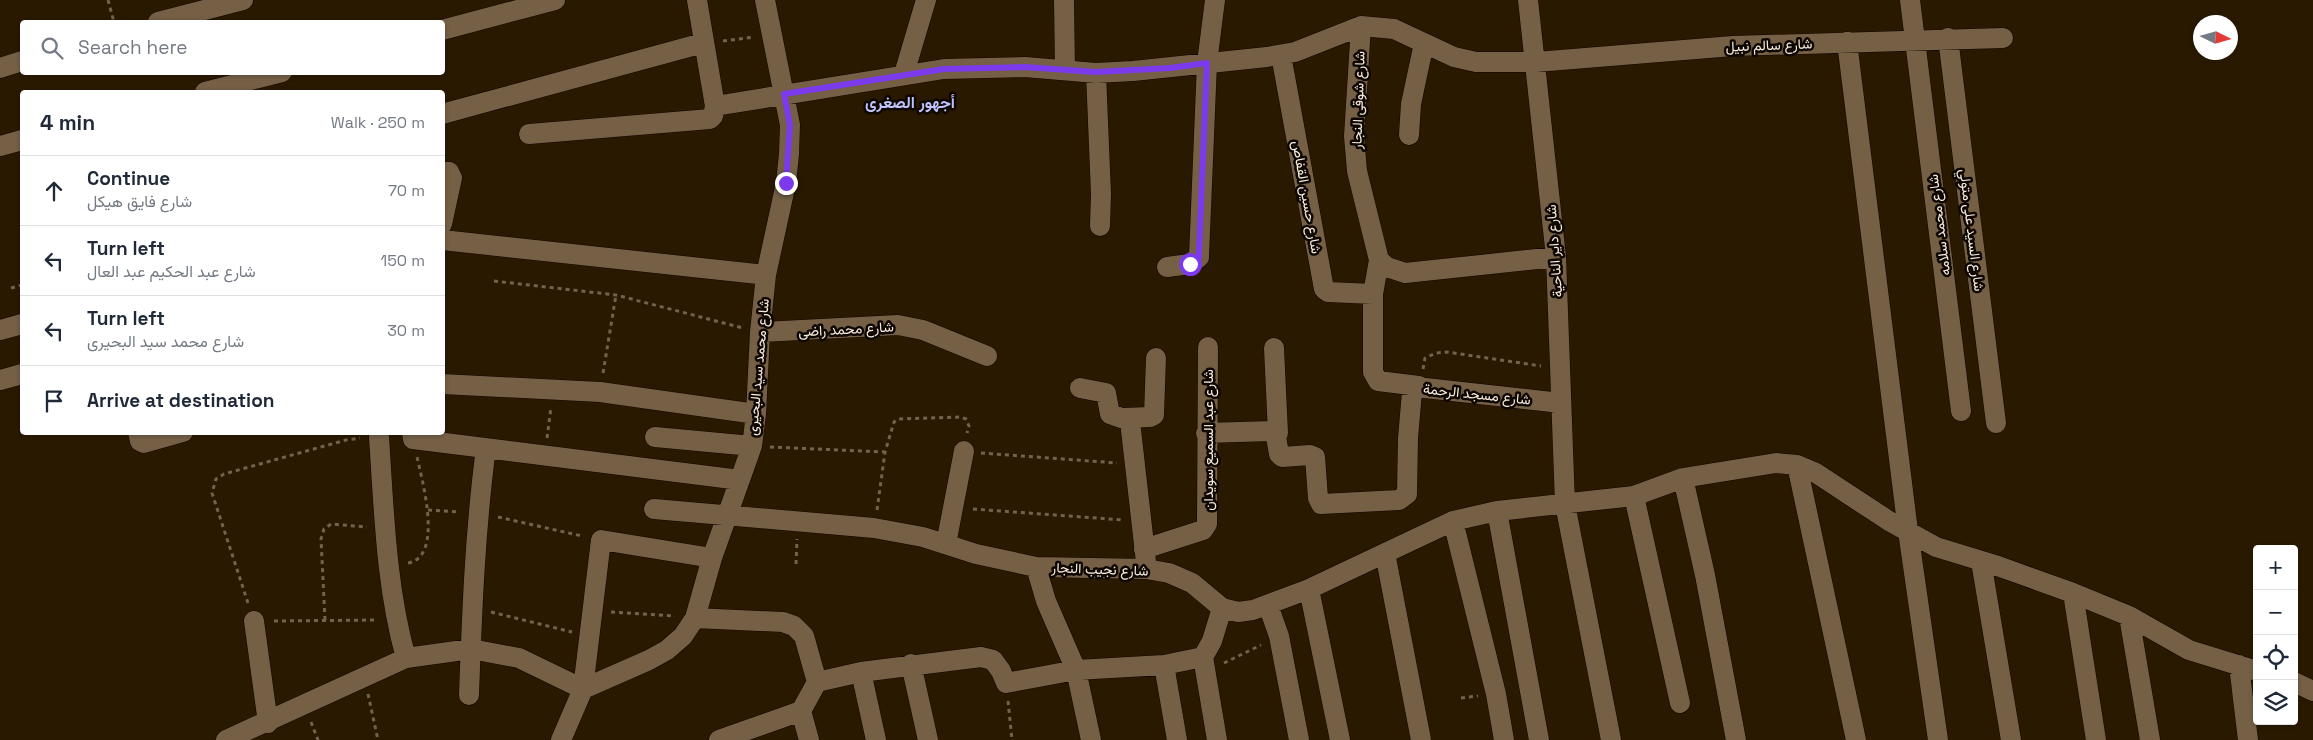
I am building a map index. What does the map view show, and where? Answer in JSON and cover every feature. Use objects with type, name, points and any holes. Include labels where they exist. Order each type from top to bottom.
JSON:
[{"type":"street","points":[[166,20],[243,0]]},
{"type":"street","points":[[445,29],[554,0]]},
{"type":"street","points":[[529,134],[704,121],[713,116],[715,106],[697,0]]},
{"type":"street","name":"شارع محمد سيد البحيرى","points":[[583,689],[667,650],[683,636],[695,618],[712,558],[752,446],[766,275],[786,183],[790,125],[765,0]]},
{"type":"street","points":[[904,74],[926,0]]},
{"type":"street","points":[[1064,0],[1065,70]]},
{"type":"street","points":[[1167,266],[1190,264],[1199,257],[1207,63],[1214,0]]},
{"type":"street","name":"شارع داير الناحية","points":[[1528,0],[1556,257],[1565,504],[1611,740]]},
{"type":"street","name":"شارع محمد سلامه","points":[[1910,0],[1961,411]]},
{"type":"street","points":[[715,106],[904,74],[984,67],[1096,72],[1170,68],[1281,55],[1361,26]]},
{"type":"street","name":"شارع سالم نبيل","points":[[1361,26],[1394,29],[1454,57],[1476,62],[1536,62],[1733,46],[1948,38],[2003,38]]},
{"type":"street","name":"شارع شوقى النجار","points":[[1361,26],[1355,118],[1355,154],[1379,260]]},
{"type":"street","name":"شارع السيد على متولي","points":[[1948,38],[1996,423]]},
{"type":"street","points":[[1847,42],[1908,531],[1938,740]]},
{"type":"street","points":[[445,113],[703,43]]},
{"type":"street","points":[[1409,135],[1411,104],[1424,43]]},
{"type":"street","name":"شارع حسين القفاص","points":[[1281,55],[1324,289],[1328,292],[1373,294]]},
{"type":"street","points":[[0,68],[20,62]]},
{"type":"street","points":[[1096,72],[1101,194],[1100,226]]},
{"type":"street","points":[[213,90],[270,75]]},
{"type":"street","points":[[0,146],[20,141]]},
{"type":"street","points":[[445,172],[449,172],[452,178],[445,210]]},
{"type":"street","points":[[445,240],[766,275]]},
{"type":"street","points":[[1379,260],[1387,267],[1405,273],[1556,257]]},
{"type":"street","points":[[1379,260],[1373,294],[1374,377],[1384,382],[1419,386]]},
{"type":"street","points":[[0,330],[20,325]]},
{"type":"street","name":"شارع محمد راضى","points":[[760,332],[898,325],[923,330],[988,356]]},
{"type":"street","name":"شارع عبد السميع سويدان","points":[[1144,549],[1203,530],[1207,524],[1206,433],[1208,347]]},
{"type":"street","points":[[1206,433],[1273,431],[1278,433],[1274,348]]},
{"type":"street","points":[[1080,388],[1106,393],[1110,414],[1124,418],[1150,417],[1154,415],[1156,358]]},
{"type":"street","points":[[0,380],[20,375]]},
{"type":"street","points":[[445,384],[553,388],[600,392],[756,414]]},
{"type":"street","name":"شارع مسجد الرحمة","points":[[1278,433],[1278,451],[1282,456],[1315,457],[1319,502],[1325,504],[1399,500],[1404,498],[1407,488],[1408,438],[1412,392],[1419,386],[1561,403]]},
{"type":"street","points":[[1124,418],[1131,424],[1146,569]]},
{"type":"street","points":[[139,435],[140,441],[144,443],[172,435]]},
{"type":"street","points":[[413,436],[544,456],[740,480]]},
{"type":"street","points":[[379,437],[385,529],[396,620],[406,658]]},
{"type":"street","points":[[654,437],[752,446]]},
{"type":"street","points":[[469,695],[471,607],[478,513],[486,448]]},
{"type":"street","points":[[946,544],[964,451]]},
{"type":"street","points":[[1217,740],[1204,664],[1222,608],[1238,612],[1268,606],[1309,589],[1453,521],[1497,511],[1634,496],[1683,478],[1760,465],[1797,465],[1823,477],[1936,548],[1981,560],[2074,593],[2129,616],[2189,650],[2248,668],[2248,740]]},
{"type":"street","points":[[1797,465],[1856,740]]},
{"type":"street","points":[[1683,478],[1705,574],[1736,740]]},
{"type":"street","points":[[1634,496],[1680,703]]},
{"type":"street","name":"شارع نجيب النجار","points":[[654,509],[874,528],[1036,567],[1146,569],[1169,573],[1192,583],[1222,608]]},
{"type":"street","points":[[1497,511],[1538,740]]},
{"type":"street","points":[[1453,521],[1496,694],[1504,740]]},
{"type":"street","points":[[561,740],[583,689],[601,540],[712,558]]},
{"type":"street","points":[[1386,553],[1420,740]]},
{"type":"street","points":[[1981,560],[2011,740]]},
{"type":"street","points":[[1036,567],[1046,601],[1076,670],[1091,740]]},
{"type":"street","points":[[1309,589],[1340,740]]},
{"type":"street","points":[[2074,593],[2096,740]]},
{"type":"street","points":[[1268,606],[1279,636],[1299,740]]},
{"type":"street","points":[[2129,616],[2150,740]]},
{"type":"street","points":[[695,618],[783,622],[794,626],[804,636],[817,682],[801,710],[719,740]]},
{"type":"street","points":[[254,622],[268,722]]},
{"type":"street","points":[[226,740],[406,658],[471,649],[519,658],[583,689]]},
{"type":"street","points":[[817,682],[861,672],[967,657],[993,660],[1001,670],[1006,683],[1076,670],[1204,664]]},
{"type":"street","points":[[912,664],[928,740]]},
{"type":"street","points":[[1164,665],[1177,740]]},
{"type":"street","points":[[861,672],[876,740]]},
{"type":"street","points":[[2298,684],[2313,691]]},
{"type":"street","points":[[1496,694],[1530,693]]},
{"type":"street","points":[[801,710],[809,740]]},
{"type":"path","points":[[108,0],[113,20]]},
{"type":"path","points":[[703,43],[771,36]]},
{"type":"path","points":[[494,281],[616,294],[760,332]]},
{"type":"path","points":[[12,288],[20,285]]},
{"type":"path","points":[[600,392],[616,294]]},
{"type":"path","points":[[1419,386],[1425,358],[1436,353],[1447,352],[1560,369]]},
{"type":"path","points":[[544,456],[553,388]]},
{"type":"path","points":[[874,528],[885,452],[894,422],[898,419],[960,417],[966,419],[969,426],[964,451],[1135,464]]},
{"type":"path","points":[[389,561],[411,563],[422,555],[427,543],[428,510],[413,436]]},
{"type":"path","points":[[379,437],[346,440],[224,474],[216,479],[212,493],[254,622],[396,620]]},
{"type":"path","points":[[752,446],[885,452]]},
{"type":"path","points":[[953,507],[1141,522]]},
{"type":"path","points":[[428,510],[478,513],[601,540]]},
{"type":"path","points":[[325,620],[321,539],[324,530],[331,524],[385,529]]},
{"type":"path","points":[[471,607],[590,637]]},
{"type":"path","points":[[594,610],[695,618]]},
{"type":"path","points":[[1204,664],[1279,636]]},
{"type":"path","points":[[365,678],[378,740]]},
{"type":"path","points":[[1006,683],[1012,740]]},
{"type":"district","name":"أجهور الصغرى","points":[[910,102]]},
{"type":"route","points":[[786,183],[790,125],[784,94],[944,69],[1025,67],[1096,72],[1170,68],[1207,63],[1199,257],[1190,264]]}]
